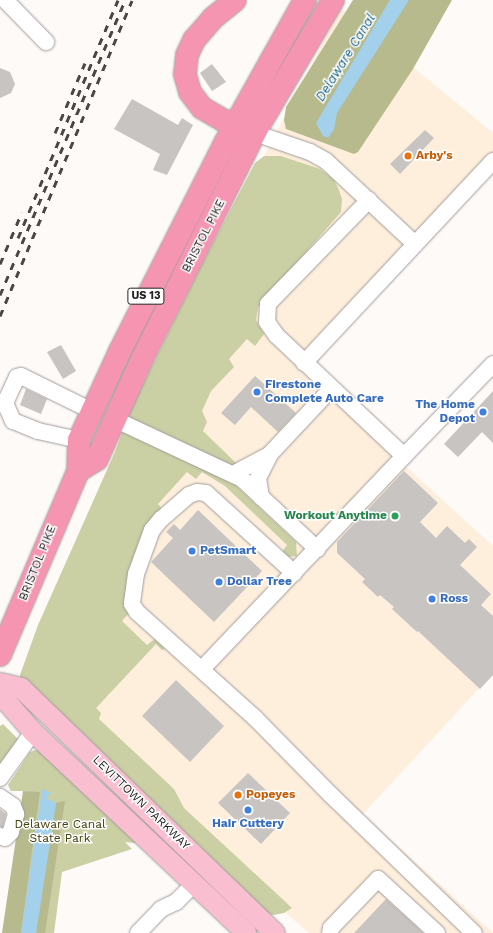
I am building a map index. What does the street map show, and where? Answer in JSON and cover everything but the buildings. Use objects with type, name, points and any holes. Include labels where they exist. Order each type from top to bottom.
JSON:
[{"type":"highway","points":[[235,0],[205,25],[194,40],[187,55],[185,74],[190,92],[202,108],[245,130]]},
{"type":"highway","name":"BRISTOL PIKE","points":[[78,471],[97,459],[305,0]]},
{"type":"highway","name":"BRISTOL PIKE","points":[[0,655],[78,471],[79,440],[150,289],[245,130],[333,0]]},
{"type":"main road","name":"LEVITTOWN PARKWAY","points":[[0,683],[21,688],[275,933]]},
{"type":"main road","name":"LEVITTOWN PARKWAY","points":[[0,694],[40,739],[246,933]]},
{"type":"lane","points":[[5,0],[46,42]]},
{"type":"lane","points":[[245,130],[319,156],[369,200],[415,244]]},
{"type":"lane","points":[[304,363],[493,161]]},
{"type":"lane","points":[[369,200],[268,304],[267,322],[276,335],[304,363],[404,456]]},
{"type":"lane","points":[[202,669],[493,364]]},
{"type":"lane","points":[[79,440],[38,431],[13,421],[4,403],[17,377],[21,376],[92,411]]},
{"type":"lane","points":[[261,497],[258,478],[270,454],[331,389]]},
{"type":"lane","points":[[114,419],[233,474],[261,497],[317,550]]},
{"type":"lane","points":[[233,474],[270,454]]},
{"type":"lane","points":[[294,573],[206,493],[197,492],[189,495],[161,519],[145,545],[136,574],[132,604],[137,612],[261,723],[474,933]]},
{"type":"lane","points":[[0,778],[15,759],[40,739]]},
{"type":"lane","points":[[0,797],[13,806],[16,814],[11,832],[5,838],[0,836]]},
{"type":"lane","points":[[330,933],[331,928],[378,879],[437,933]]},
{"type":"lane","points":[[138,933],[161,909],[176,902],[194,884]]},
{"type":"lane","points":[[441,933],[458,917]]},
{"type":"shaded area","points":[[341,8],[493,133],[493,154],[300,364],[403,464],[493,546],[493,673],[363,814],[493,933],[309,933],[20,679],[20,675],[128,419]]},
{"type":"green space","points":[[353,0],[452,0],[413,69],[358,152],[354,154],[286,129],[284,120],[286,107]]},
{"type":"green space","points":[[264,156],[281,156],[320,169],[334,180],[339,190],[342,199],[341,212],[258,307],[256,320],[264,334],[255,346],[247,339],[229,359],[234,367],[211,391],[202,411],[207,422],[203,431],[237,464],[230,480],[296,542],[297,556],[288,557],[282,552],[287,545],[225,486],[202,472],[196,479],[187,472],[158,504],[163,510],[133,561],[124,607],[129,613],[122,621],[147,645],[155,639],[165,649],[162,650],[156,644],[96,708],[101,713],[99,719],[174,789],[184,808],[292,908],[284,913],[274,915],[266,914],[20,679],[20,675],[38,625],[115,452],[132,407],[201,266],[255,163]]},
{"type":"green space","points":[[3,724],[20,741],[0,766],[0,726]]},
{"type":"green space","name":"Delaware Canal State Park","points":[[38,749],[143,844],[125,842],[132,849],[62,872],[54,933],[7,933],[28,791],[11,791],[8,785],[30,752]]},
{"type":"green space","points":[[23,791],[40,792],[21,933],[2,933]]},
{"type":"green space","points":[[65,801],[45,933],[36,933],[56,803]]},
{"type":"water","points":[[390,0],[409,0],[337,113],[334,129],[328,138],[323,136],[316,123]]},
{"type":"water","points":[[42,789],[51,793],[46,798],[56,803],[36,933],[21,933]]},
{"type":"railway","points":[[18,238],[118,0]]},
{"type":"railway","points":[[0,295],[125,0]]},
{"type":"railway","points":[[0,316],[132,0]]},
{"type":"railway","points":[[55,133],[85,63]]},
{"type":"railway","points":[[0,264],[22,212]]},
{"type":"place","name":"Arby's","points":[[408,156]]},
{"type":"place","name":"Firestone Complete Auto Care","points":[[257,392]]},
{"type":"place","name":"The Home Depot","points":[[483,412]]},
{"type":"place","name":"Workout Anytime","points":[[395,516]]},
{"type":"place","name":"PetSmart","points":[[192,551]]},
{"type":"place","name":"Dollar Tree","points":[[219,582]]},
{"type":"place","name":"Ross","points":[[432,599]]},
{"type":"place","name":"Popeyes","points":[[238,795]]},
{"type":"place","name":"Hair Cuttery","points":[[248,810]]},
{"type":"water label","name":"Delaware Canal","points":[[346,58]]}]
